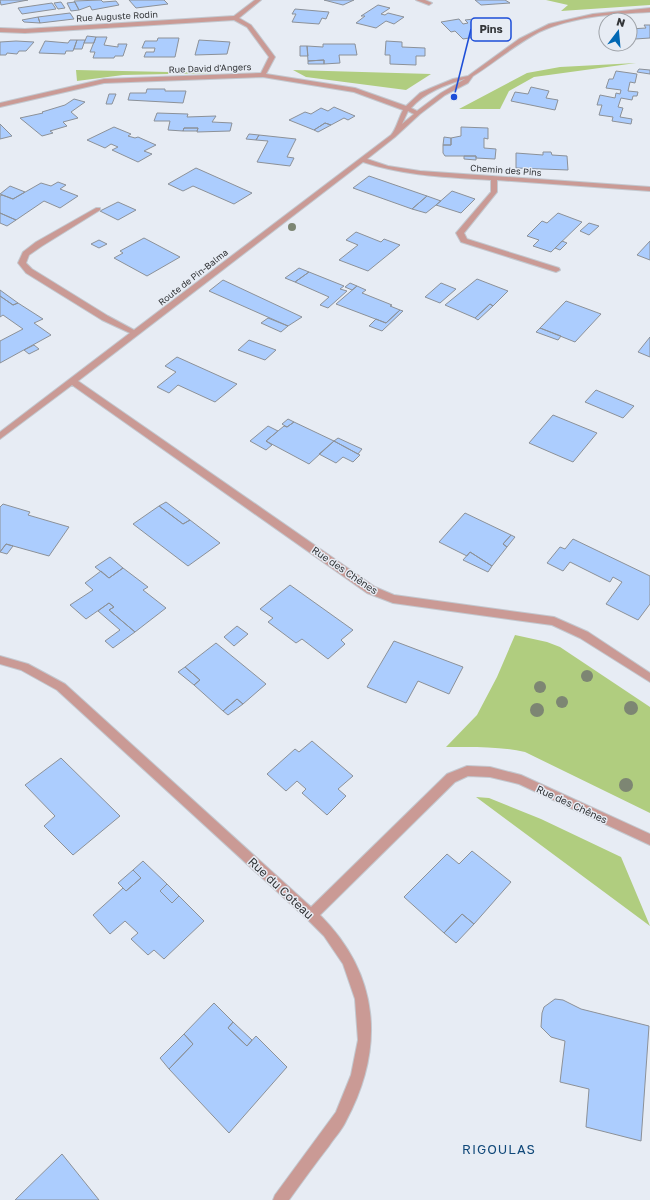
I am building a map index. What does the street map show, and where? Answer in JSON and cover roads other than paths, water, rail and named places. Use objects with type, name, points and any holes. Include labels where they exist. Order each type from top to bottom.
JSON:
[{"type":"street","points":[[258,0],[234,18],[249,26],[272,57],[263,75]]},
{"type":"street","points":[[419,0],[429,3]]},
{"type":"street","name":"Route de Pin-Balma","points":[[0,436],[362,160],[443,94],[466,82],[472,75],[528,36],[552,25],[582,17],[650,10]]},
{"type":"street","name":"Rue Auguste Rodin","points":[[0,30],[25,31],[234,18]]},
{"type":"street","name":"Rue David d'Angers","points":[[0,105],[104,81],[263,75],[354,90],[369,94],[418,113]]},
{"type":"street","name":"Route de Pin-Balma","points":[[397,131],[399,121],[406,109],[415,101],[440,84],[472,75]]},
{"type":"street","name":"Chemin des Pins","points":[[362,160],[401,171],[494,179],[650,189]]},
{"type":"street","points":[[494,179],[494,192],[460,233],[464,240],[556,270]]},
{"type":"street","points":[[98,209],[39,244],[26,254],[22,263],[35,275],[105,318],[135,334]]},
{"type":"street","name":"Rue des Chênes","points":[[72,381],[87,390],[371,590],[393,599],[554,620],[584,635],[650,678]]},
{"type":"street","name":"Rue du Coteau","points":[[0,660],[10,661],[37,672],[61,686],[328,932],[348,960],[362,999],[365,1040],[358,1075],[341,1117],[280,1200]]},
{"type":"street","name":"Rue des Chênes","points":[[311,916],[451,778],[467,771],[490,772],[521,780],[650,840]]},
{"type":"place","name":"Pins","points":[[454,97]]},
{"type":"district","name":"RIGOULAS","points":[[499,1149]]}]
